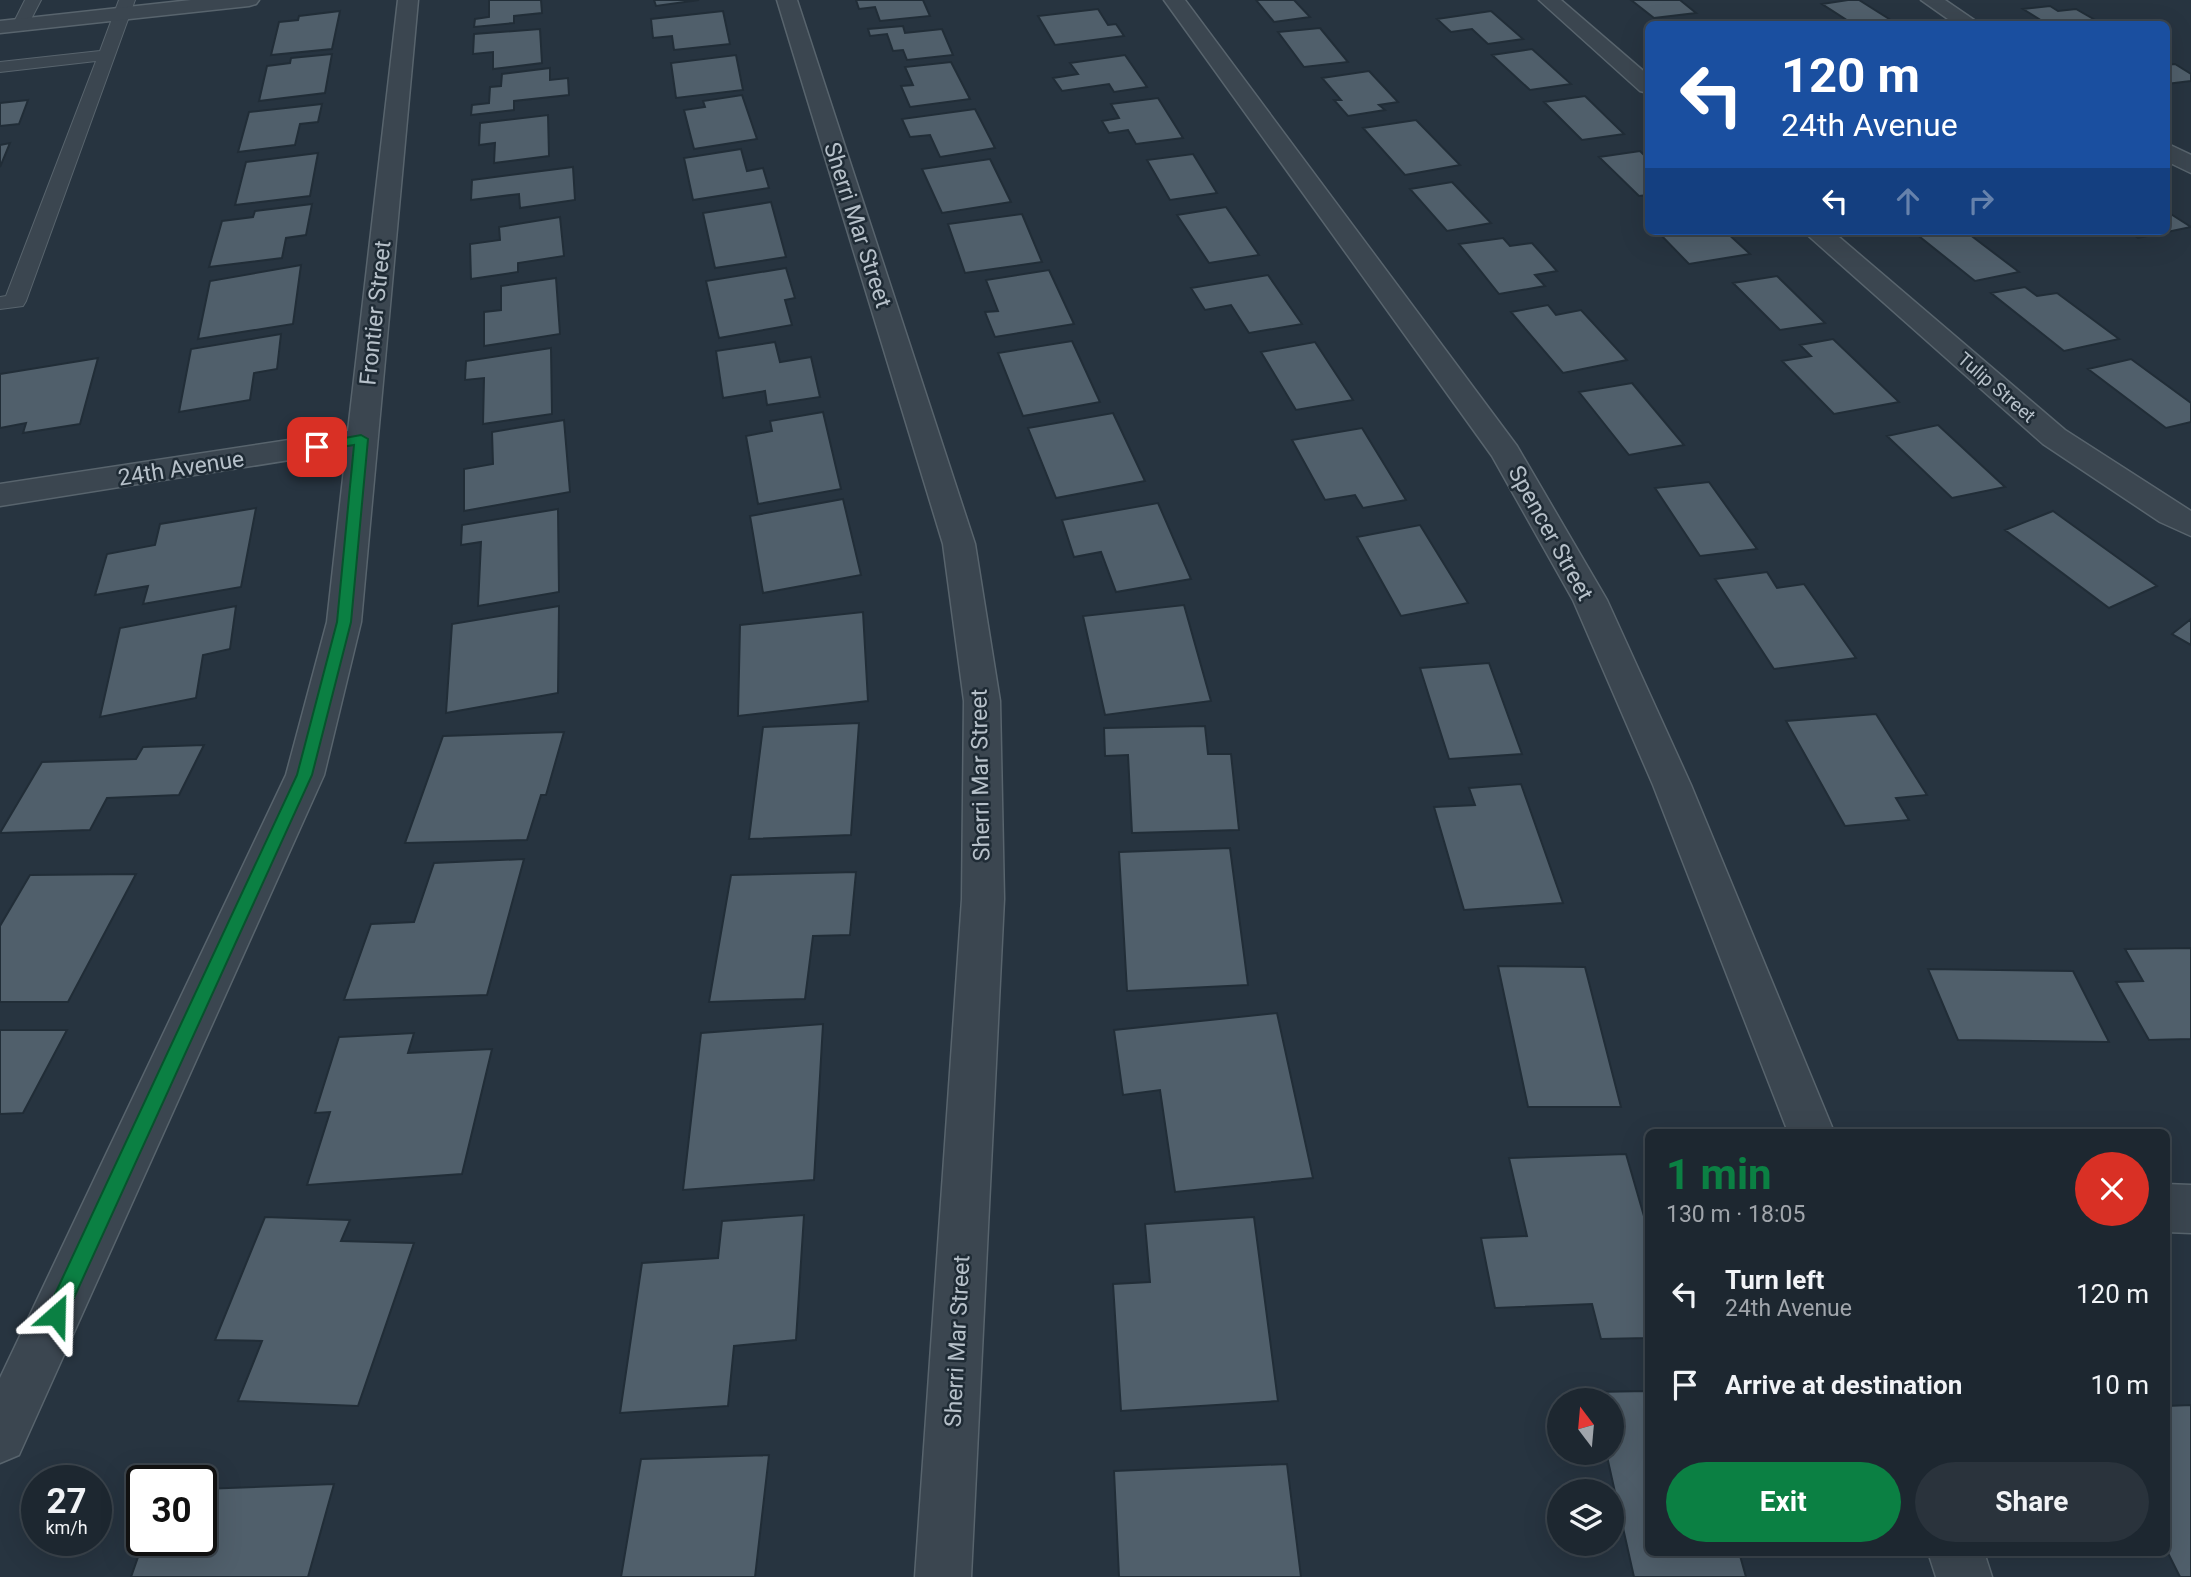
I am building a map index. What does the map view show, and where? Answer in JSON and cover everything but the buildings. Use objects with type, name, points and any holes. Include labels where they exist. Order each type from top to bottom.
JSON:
[{"type":"street","points":[[11,25],[124,7],[248,0]]},
{"type":"street","name":"Frontier Street","points":[[0,1436],[304,775],[344,622],[408,0]]},
{"type":"street","name":"Sherri Mar Street","points":[[787,0],[959,544],[982,701],[983,899],[943,1577]]},
{"type":"street","name":"Spencer Street","points":[[1174,0],[1506,453],[1590,600],[1672,785],[1810,1129]]},
{"type":"street","points":[[1549,0],[1645,83]]},
{"type":"street","points":[[1931,0],[1964,21]]},
{"type":"street","points":[[2170,153],[2191,166]]},
{"type":"street","name":"Tulip Street","points":[[1821,235],[2054,437],[2191,525]]},
{"type":"street","name":"24th Avenue","points":[[0,495],[361,439]]},
{"type":"street","points":[[2170,1208],[2191,1209]]},
{"type":"street","points":[[1957,1556],[1964,1577]]},
{"type":"lane","points":[[11,25],[33,0]]},
{"type":"lane","points":[[0,303],[15,301],[124,7]]},
{"type":"lane","points":[[0,67],[106,55]]},
{"type":"route","points":[[56,1315],[304,775],[344,622],[361,439],[317,447]]}]
